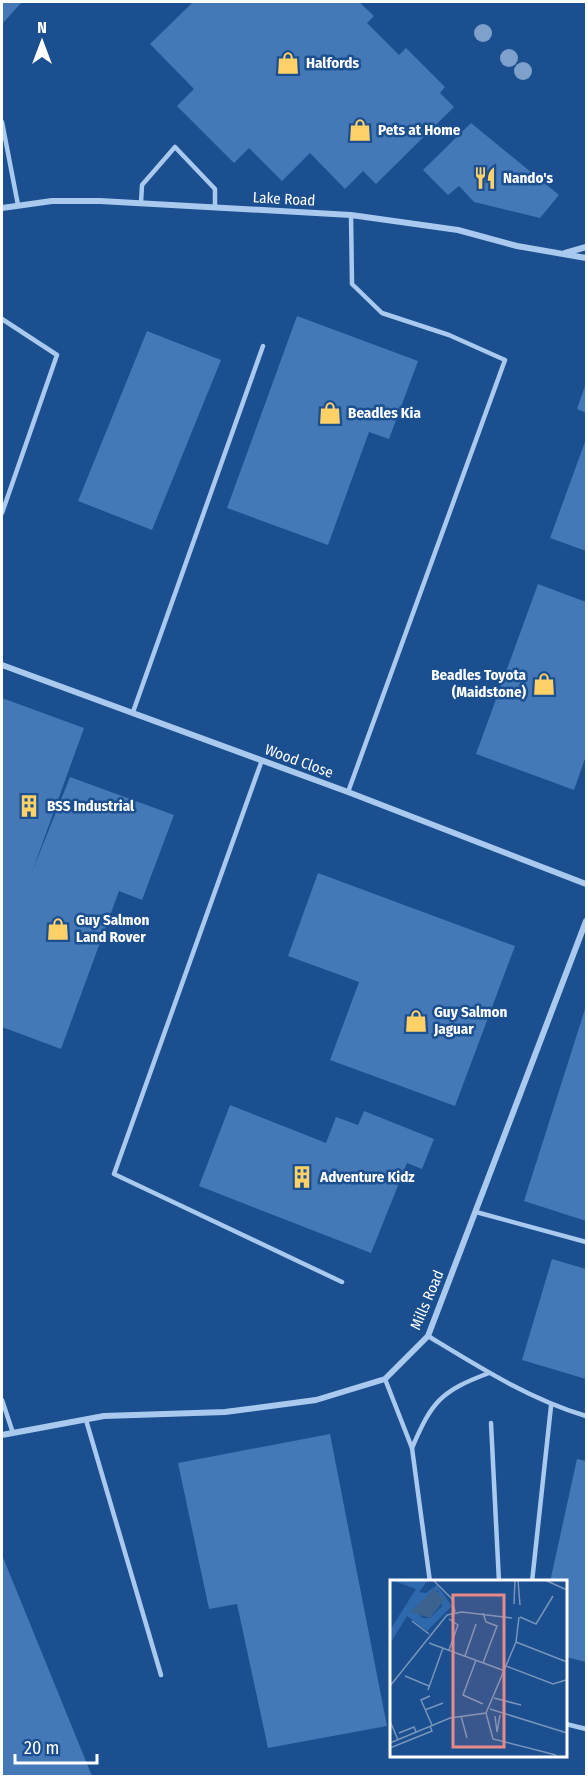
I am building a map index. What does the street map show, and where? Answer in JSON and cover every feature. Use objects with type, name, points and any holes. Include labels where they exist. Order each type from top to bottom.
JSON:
[{"type":"street","name":"Lake Road","points":[[2,208],[52,201],[141,203],[351,215],[458,230],[517,246],[586,258]]},
{"type":"street","name":"Lake Road","points":[[561,254],[586,247]]},
{"type":"street","name":"Wood Close","points":[[2,665],[348,792],[586,884]]},
{"type":"street","name":"Mills Road","points":[[2,1436],[104,1416],[225,1412],[316,1400],[385,1379],[428,1336],[586,921]]},
{"type":"lane","points":[[2,122],[18,205]]},
{"type":"lane","points":[[141,203],[142,185],[175,147],[215,189],[215,207]]},
{"type":"lane","points":[[348,792],[505,360],[449,335],[382,313],[352,284],[351,215]]},
{"type":"lane","points":[[2,319],[57,355],[2,513]]},
{"type":"lane","points":[[133,712],[263,346]]},
{"type":"lane","points":[[262,760],[114,1174],[342,1282]]},
{"type":"lane","points":[[476,1212],[586,1242]]},
{"type":"lane","points":[[428,1336],[489,1373],[551,1406],[586,1416]]},
{"type":"lane","points":[[412,1448],[434,1405],[455,1386],[489,1373]]},
{"type":"lane","points":[[385,1379],[412,1448],[430,1580]]},
{"type":"lane","points":[[2,1401],[13,1433]]},
{"type":"lane","points":[[531,1580],[551,1406]]},
{"type":"lane","points":[[86,1419],[161,1675]]},
{"type":"lane","points":[[491,1423],[499,1580]]},
{"type":"lane","points":[[567,1724],[586,1729]]},
{"type":"building","points":[[2,2],[22,2],[2,24]]},
{"type":"building","points":[[193,2],[359,2],[374,16],[367,23],[399,55],[406,48],[445,87],[440,93],[454,107],[376,184],[363,171],[345,189],[310,153],[282,181],[249,148],[234,163],[177,106],[194,89],[150,44]]},
{"type":"building","name":"Nando's","points":[[471,123],[559,195],[540,218],[474,202],[459,186],[448,195],[423,170]]},
{"type":"building","name":"Beadles Kia","points":[[297,316],[418,361],[389,439],[369,432],[328,545],[227,508]]},
{"type":"building","points":[[147,331],[221,360],[152,530],[78,501]]},
{"type":"building","points":[[586,383],[586,413],[577,409]]},
{"type":"building","points":[[586,439],[586,551],[550,538]]},
{"type":"building","name":"Beadles Toyota (Maidstone)","points":[[538,584],[586,602],[586,756],[574,790],[476,754]]},
{"type":"building","name":"Guy Salmon Land Rover","points":[[2,698],[84,728],[32,872],[70,777],[174,815],[142,900],[119,891],[61,1049],[2,1027]]},
{"type":"building","name":"Guy Salmon Jaguar","points":[[318,873],[515,946],[455,1106],[330,1060],[359,982],[288,956]]},
{"type":"building","points":[[586,1006],[586,1221],[524,1201]]},
{"type":"building","name":"Adventure Kidz","points":[[230,1105],[326,1143],[336,1117],[358,1125],[364,1111],[434,1139],[422,1169],[407,1163],[371,1253],[199,1186]]},
{"type":"building","points":[[552,1259],[586,1269],[586,1379],[522,1360]]},
{"type":"building","points":[[330,1434],[387,1726],[268,1748],[237,1604],[209,1609],[178,1463]]},
{"type":"building","points":[[577,1459],[586,1461],[586,1662],[567,1657],[567,1580],[550,1580]]},
{"type":"building","points":[[2,1555],[92,1776],[2,1776]]},
{"type":"place","name":"Halfords","points":[[288,63]]},
{"type":"place","name":"Pets at Home","points":[[360,130]]},
{"type":"place","name":"Nando's","points":[[485,178]]},
{"type":"place","name":"Beadles Kia","points":[[330,413]]},
{"type":"place","name":"Beadles Toyota (Maidstone)","points":[[544,684]]},
{"type":"place","name":"BSS Industrial","points":[[29,806]]},
{"type":"place","name":"Guy Salmon Land Rover","points":[[58,929]]},
{"type":"place","name":"Guy Salmon Jaguar","points":[[416,1021]]},
{"type":"place","name":"Adventure Kidz","points":[[302,1177]]}]
